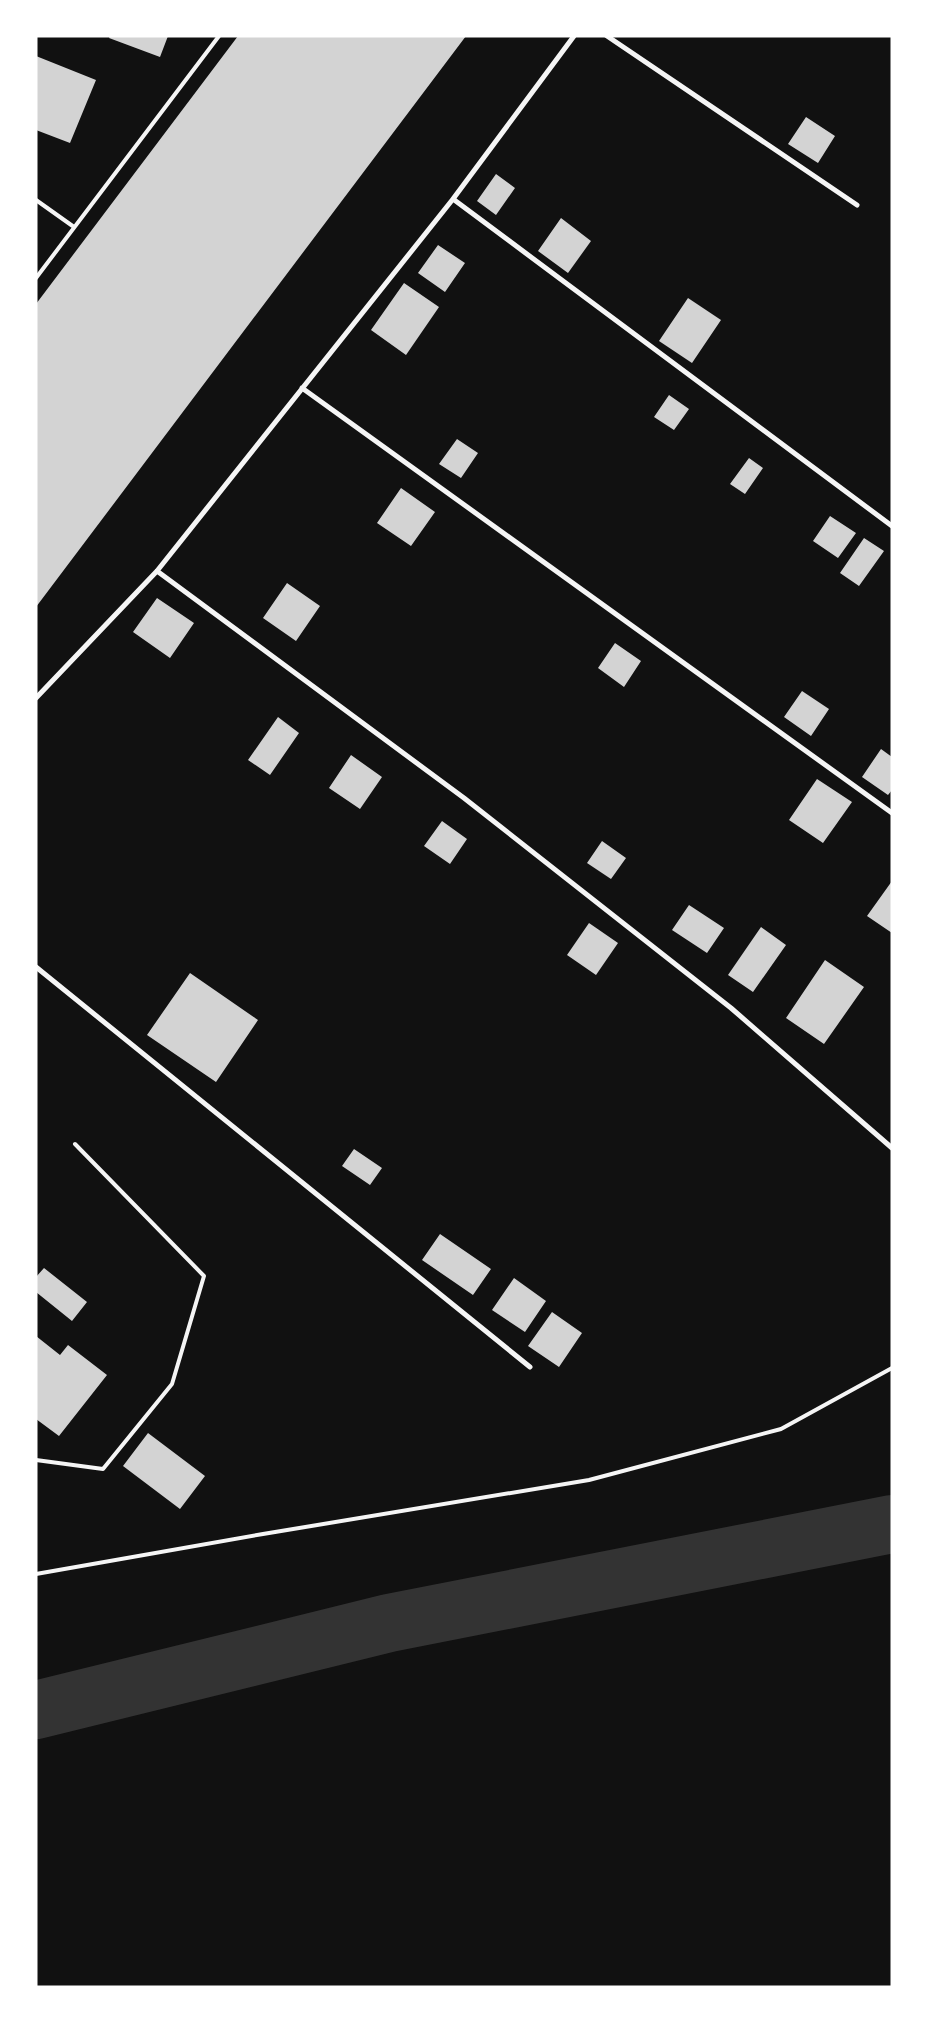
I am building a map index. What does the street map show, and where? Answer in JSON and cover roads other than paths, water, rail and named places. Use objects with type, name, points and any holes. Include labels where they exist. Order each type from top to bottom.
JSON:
[{"type":"street","points":[[36,698],[157,571],[453,199],[574,36]]},
{"type":"street","points":[[607,36],[857,205]]},
{"type":"street","points":[[453,199],[892,526]]},
{"type":"street","points":[[302,388],[892,813]]},
{"type":"street","points":[[157,571],[494,822],[732,1008],[892,1148]]},
{"type":"street","points":[[36,967],[530,1367]]},
{"type":"lane","points":[[36,278],[219,36]]},
{"type":"lane","points":[[36,200],[74,227]]},
{"type":"lane","points":[[36,1460],[103,1469],[172,1384],[204,1276],[75,1144]]},
{"type":"lane","points":[[36,1574],[589,1480],[782,1429],[892,1368]]},
{"type":"waterway","points":[[36,1710],[389,1623],[892,1524]]}]
